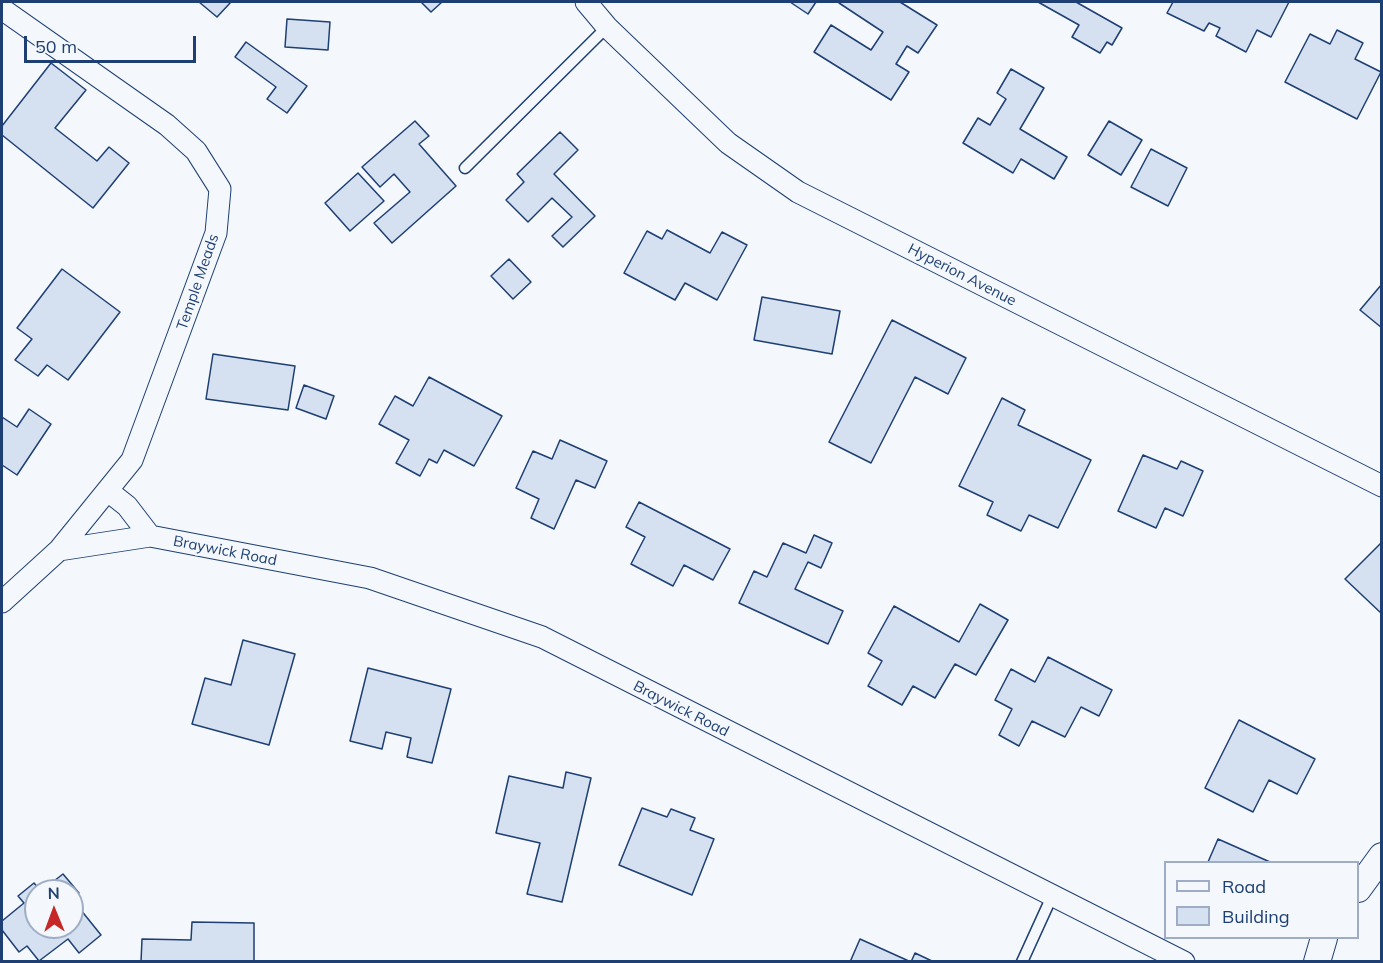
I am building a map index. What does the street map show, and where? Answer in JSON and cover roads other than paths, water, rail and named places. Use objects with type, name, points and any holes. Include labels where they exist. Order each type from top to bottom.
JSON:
[{"type":"street","name":"Hyperion Avenue","points":[[586,2],[607,27],[728,143],[798,192],[1382,486]]},
{"type":"street","name":"Temple Meads","points":[[2,9],[167,125],[196,151],[220,189],[216,233],[195,296],[132,460],[59,550],[2,602]]},
{"type":"street","points":[[108,491],[127,506],[150,536]]},
{"type":"street","name":"Braywick Road","points":[[59,550],[150,536],[370,578],[542,637],[693,716],[1053,894],[1184,962]]},
{"type":"street","points":[[1359,888],[1382,856]]},
{"type":"street","points":[[1317,962],[1324,939]]},
{"type":"lane","points":[[465,168],[607,27]]},
{"type":"lane","points":[[1022,962],[1053,894]]}]
